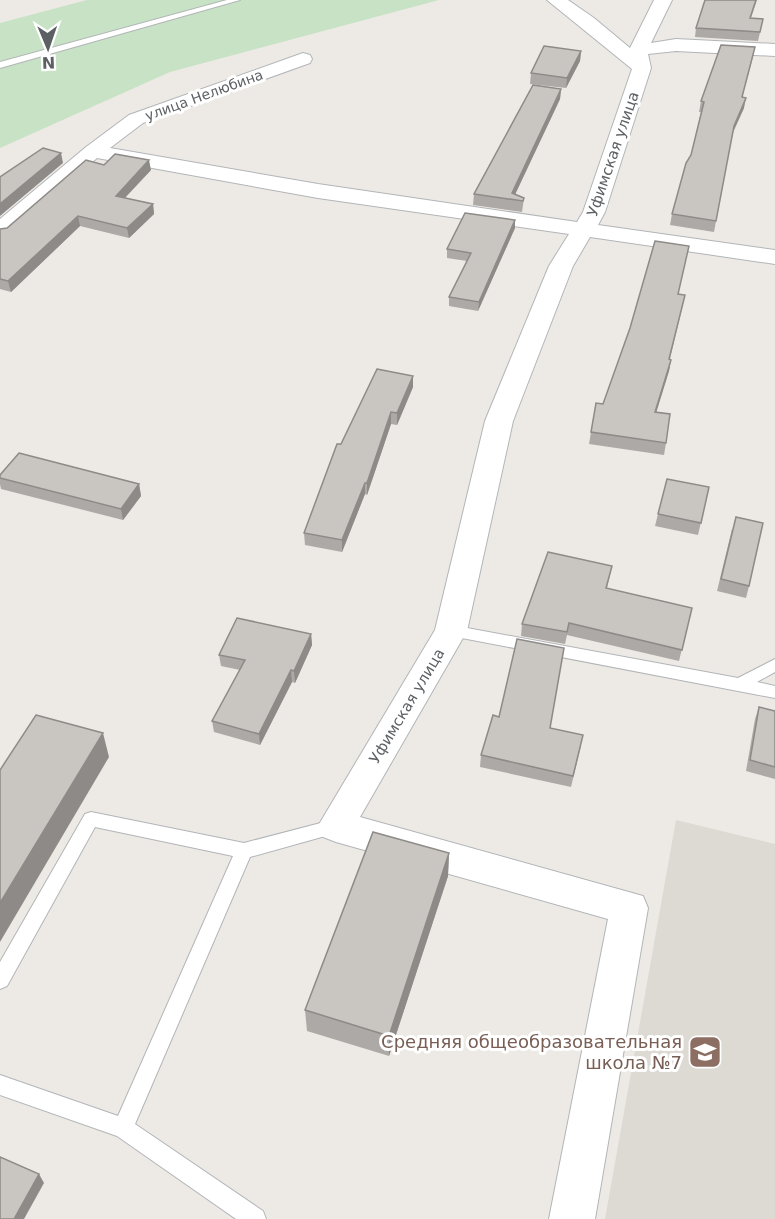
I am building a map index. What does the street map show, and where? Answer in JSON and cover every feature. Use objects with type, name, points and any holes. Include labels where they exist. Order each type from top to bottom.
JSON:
[{"type":"street","points":[[556,0],[640,59],[676,45],[775,50]]},
{"type":"street","name":"Уфимская улица","points":[[336,826],[451,632],[499,421],[561,266],[594,212],[640,59],[663,0]]},
{"type":"street","name":"улица Нелюбина","points":[[0,231],[93,151],[136,119],[303,59]]},
{"type":"street","points":[[93,151],[318,191],[775,257]]},
{"type":"street","points":[[336,826],[629,908],[572,1219]]},
{"type":"lane","points":[[0,65],[236,0]]},
{"type":"lane","points":[[451,632],[775,692]]},
{"type":"lane","points":[[740,684],[775,665]]},
{"type":"lane","points":[[0,980],[91,819],[244,851],[336,826]]},
{"type":"lane","points":[[123,1128],[244,851]]},
{"type":"lane","points":[[0,1084],[123,1128],[255,1219]]},
{"type":"shaded area","name":"Средняя общеобразовательная школа №7","points":[[676,820],[775,844],[775,1219],[605,1219]]},
{"type":"green space","points":[[87,0],[439,0],[170,72],[0,148],[0,23]]},
{"type":"building","points":[[705,0],[756,0],[750,18],[763,19],[760,32],[696,28]]},
{"type":"building","points":[[721,45],[755,47],[742,97],[746,98],[734,126],[716,221],[672,214],[686,163],[691,155],[704,102],[701,101]]},
{"type":"building","points":[[544,46],[581,51],[567,78],[531,73]]},
{"type":"building","points":[[533,85],[561,89],[512,193],[524,198],[523,201],[474,194]]},
{"type":"building","points":[[43,148],[61,153],[0,204],[0,177]]},
{"type":"building","points":[[115,154],[149,160],[116,196],[153,204],[127,228],[78,216],[8,281],[0,279],[0,229],[7,228],[86,160],[104,165]]},
{"type":"building","points":[[465,213],[515,220],[479,302],[449,297],[471,253],[447,249]]},
{"type":"building","points":[[655,241],[689,246],[678,294],[685,295],[669,359],[671,360],[655,412],[670,414],[666,443],[591,432],[596,403],[603,404],[630,328]]},
{"type":"building","points":[[377,369],[413,376],[397,413],[391,412],[367,483],[365,483],[342,540],[304,533],[337,444],[341,444]]},
{"type":"building","points":[[19,453],[139,484],[121,509],[0,478],[0,475]]},
{"type":"building","points":[[667,479],[709,487],[701,523],[658,514]]},
{"type":"building","points":[[736,517],[763,523],[749,586],[721,579]]},
{"type":"building","points":[[548,552],[612,566],[606,588],[692,608],[682,650],[569,623],[567,632],[522,624]]},
{"type":"building","points":[[237,618],[311,634],[294,671],[291,670],[259,734],[212,721],[245,660],[219,655]]},
{"type":"building","points":[[517,639],[564,648],[550,728],[583,735],[573,776],[481,755],[493,715],[499,717]]},
{"type":"building","points":[[759,707],[775,711],[775,767],[750,760]]},
{"type":"building","points":[[36,715],[103,733],[0,903],[0,770]]},
{"type":"building","points":[[373,832],[449,853],[389,1036],[305,1010]]},
{"type":"building","points":[[0,1157],[39,1174],[14,1219],[0,1219]]},
{"type":"place","name":"Средняя общеобразовательная школа №7","points":[[705,1052]]}]
